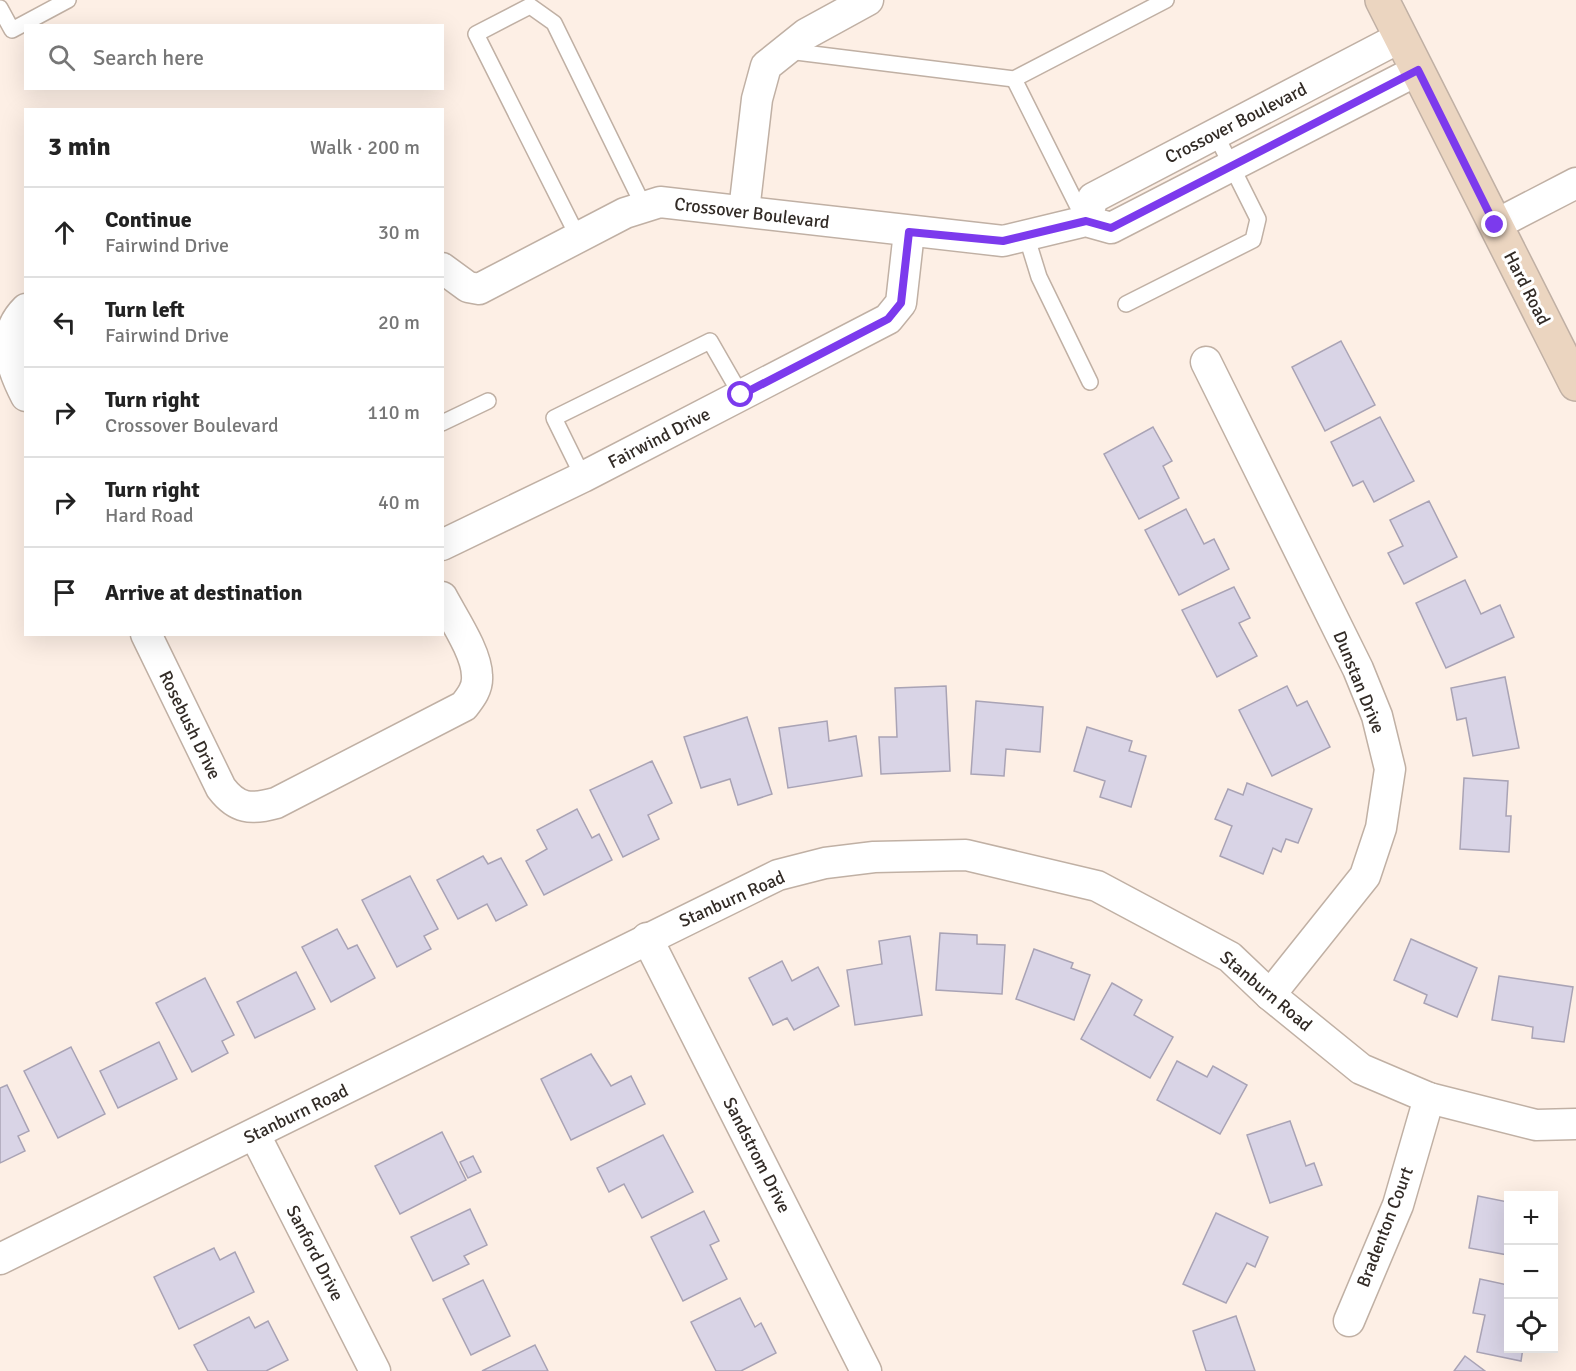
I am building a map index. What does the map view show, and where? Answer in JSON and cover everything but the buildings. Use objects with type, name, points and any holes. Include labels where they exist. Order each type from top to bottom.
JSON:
[{"type":"main road","name":"Hard Road","points":[[1382,0],[1576,384]]},
{"type":"street","points":[[744,211],[757,99],[766,66],[806,34],[868,0]]},
{"type":"street","name":"Crossover Boulevard","points":[[1086,221],[1093,198],[1401,37]]},
{"type":"street","name":"Crossover Boulevard","points":[[444,269],[468,287],[479,289],[625,213],[660,202],[1003,241],[1086,221],[1111,228],[1418,70]]},
{"type":"street","points":[[1495,225],[1576,183]]},
{"type":"street","name":"Fairwind Drive","points":[[444,544],[583,477],[888,319],[901,303],[909,232]]},
{"type":"street","points":[[24,310],[15,317],[6,335],[9,364],[24,392]]},
{"type":"street","name":"Dunstan Drive","points":[[1206,363],[1358,669],[1377,716],[1390,769],[1381,828],[1365,876],[1270,995]]},
{"type":"street","name":"Rosebush Drive","points":[[147,636],[221,788],[230,800],[243,807],[260,807],[276,802],[465,706],[474,693],[478,677],[474,661],[444,601]]},
{"type":"street","name":"Stanburn Road","points":[[0,1259],[778,875],[825,863],[874,857],[966,855],[1097,886],[1230,957],[1270,995],[1361,1068],[1429,1098],[1536,1125],[1576,1124]]},
{"type":"street","name":"Sandstrom Drive","points":[[647,938],[866,1371]]},
{"type":"street","name":"Bradenton Court","points":[[1349,1321],[1398,1205],[1429,1098]]},
{"type":"street","name":"Sanford Drive","points":[[255,1135],[375,1371]]},
{"type":"lane","points":[[0,8],[12,30],[68,0]]},
{"type":"lane","points":[[1130,0],[1138,14]]},
{"type":"lane","points":[[784,51],[1014,79],[1166,0]]},
{"type":"lane","points":[[578,237],[476,34],[530,6],[554,23],[644,207]]},
{"type":"lane","points":[[1014,79],[1086,221]]},
{"type":"lane","points":[[1126,304],[1253,240],[1258,219],[1215,133]]},
{"type":"lane","points":[[1026,235],[1039,277],[1090,382]]},
{"type":"lane","points":[[583,477],[554,418],[710,342],[741,395]]},
{"type":"lane","points":[[444,422],[488,401]]},
{"type":"route","points":[[741,395],[888,319],[901,303],[909,232],[1003,241],[1086,221],[1111,228],[1418,70],[1495,225]]}]
